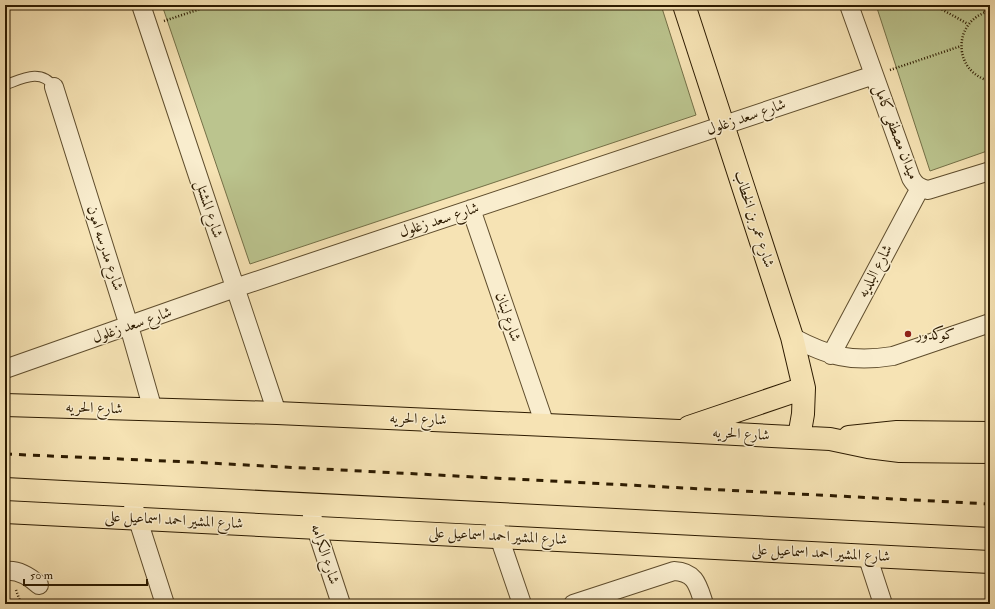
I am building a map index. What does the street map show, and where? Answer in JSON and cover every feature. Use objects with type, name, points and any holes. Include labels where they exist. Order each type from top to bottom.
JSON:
[{"type":"main road","name":"شارع عمر بن الخطاب","points":[[684,5],[792,337],[804,388],[803,414],[799,437]]},
{"type":"main road","points":[[679,431],[804,388]]},
{"type":"main road","name":"شارع الحريه","points":[[5,405],[277,413],[679,431],[830,439],[868,447],[895,450],[990,452]]},
{"type":"main road","name":"شارع الحريه","points":[[830,439],[897,432],[990,433]]},
{"type":"main road","name":"شارع المشير احمد اسماعيل على","points":[[5,489],[990,539]]},
{"type":"main road","name":"شارع المشير احمد اسماعيل على","points":[[5,512],[990,562]]},
{"type":"street","name":"شارع المشتل","points":[[141,5],[277,413]]},
{"type":"street","name":"ميدان مصطفى كامل","points":[[849,5],[914,184],[920,188],[928,190],[936,189],[990,171]]},
{"type":"street","name":"شارع سعد زغلول","points":[[5,369],[235,288],[874,75]]},
{"type":"street","name":"شارع مدرسه امون","points":[[54,87],[129,326],[153,410]]},
{"type":"street","name":"شارع البلديه","points":[[832,355],[920,188]]},
{"type":"street","name":"شارع لبنان","points":[[471,209],[545,425]]},
{"type":"street","points":[[792,337],[812,348],[832,355],[862,360],[893,356],[990,323]]},
{"type":"street","points":[[130,495],[165,604]]},
{"type":"street","name":"شارع الكرامه","points":[[309,504],[315,527],[341,604]]},
{"type":"street","points":[[491,513],[522,604]]},
{"type":"street","points":[[867,555],[883,604]]},
{"type":"street","points":[[5,571],[10,570],[26,575],[39,585]]},
{"type":"street","points":[[573,604],[674,571],[680,571],[692,576],[696,581],[704,604]]},
{"type":"lane","points":[[5,85],[30,76],[37,76],[50,81],[54,87]]},
{"type":"path","points":[[148,26],[212,5]]},
{"type":"path","points":[[934,5],[968,24]]},
{"type":"path","points":[[982,5],[985,12]]},
{"type":"path","points":[[990,10],[976,17],[968,24],[962,38],[961,46],[964,59],[970,70],[977,76],[990,81]]},
{"type":"path","points":[[874,75],[961,46]]},
{"type":"green space","points":[[162,5],[661,5],[696,115],[250,264]]},
{"type":"green space","points":[[876,5],[990,5],[990,150],[930,171]]},
{"type":"railway","points":[[5,454],[189,462],[990,504]]},
{"type":"place","name":"كوكدور","points":[[908,334]]}]
